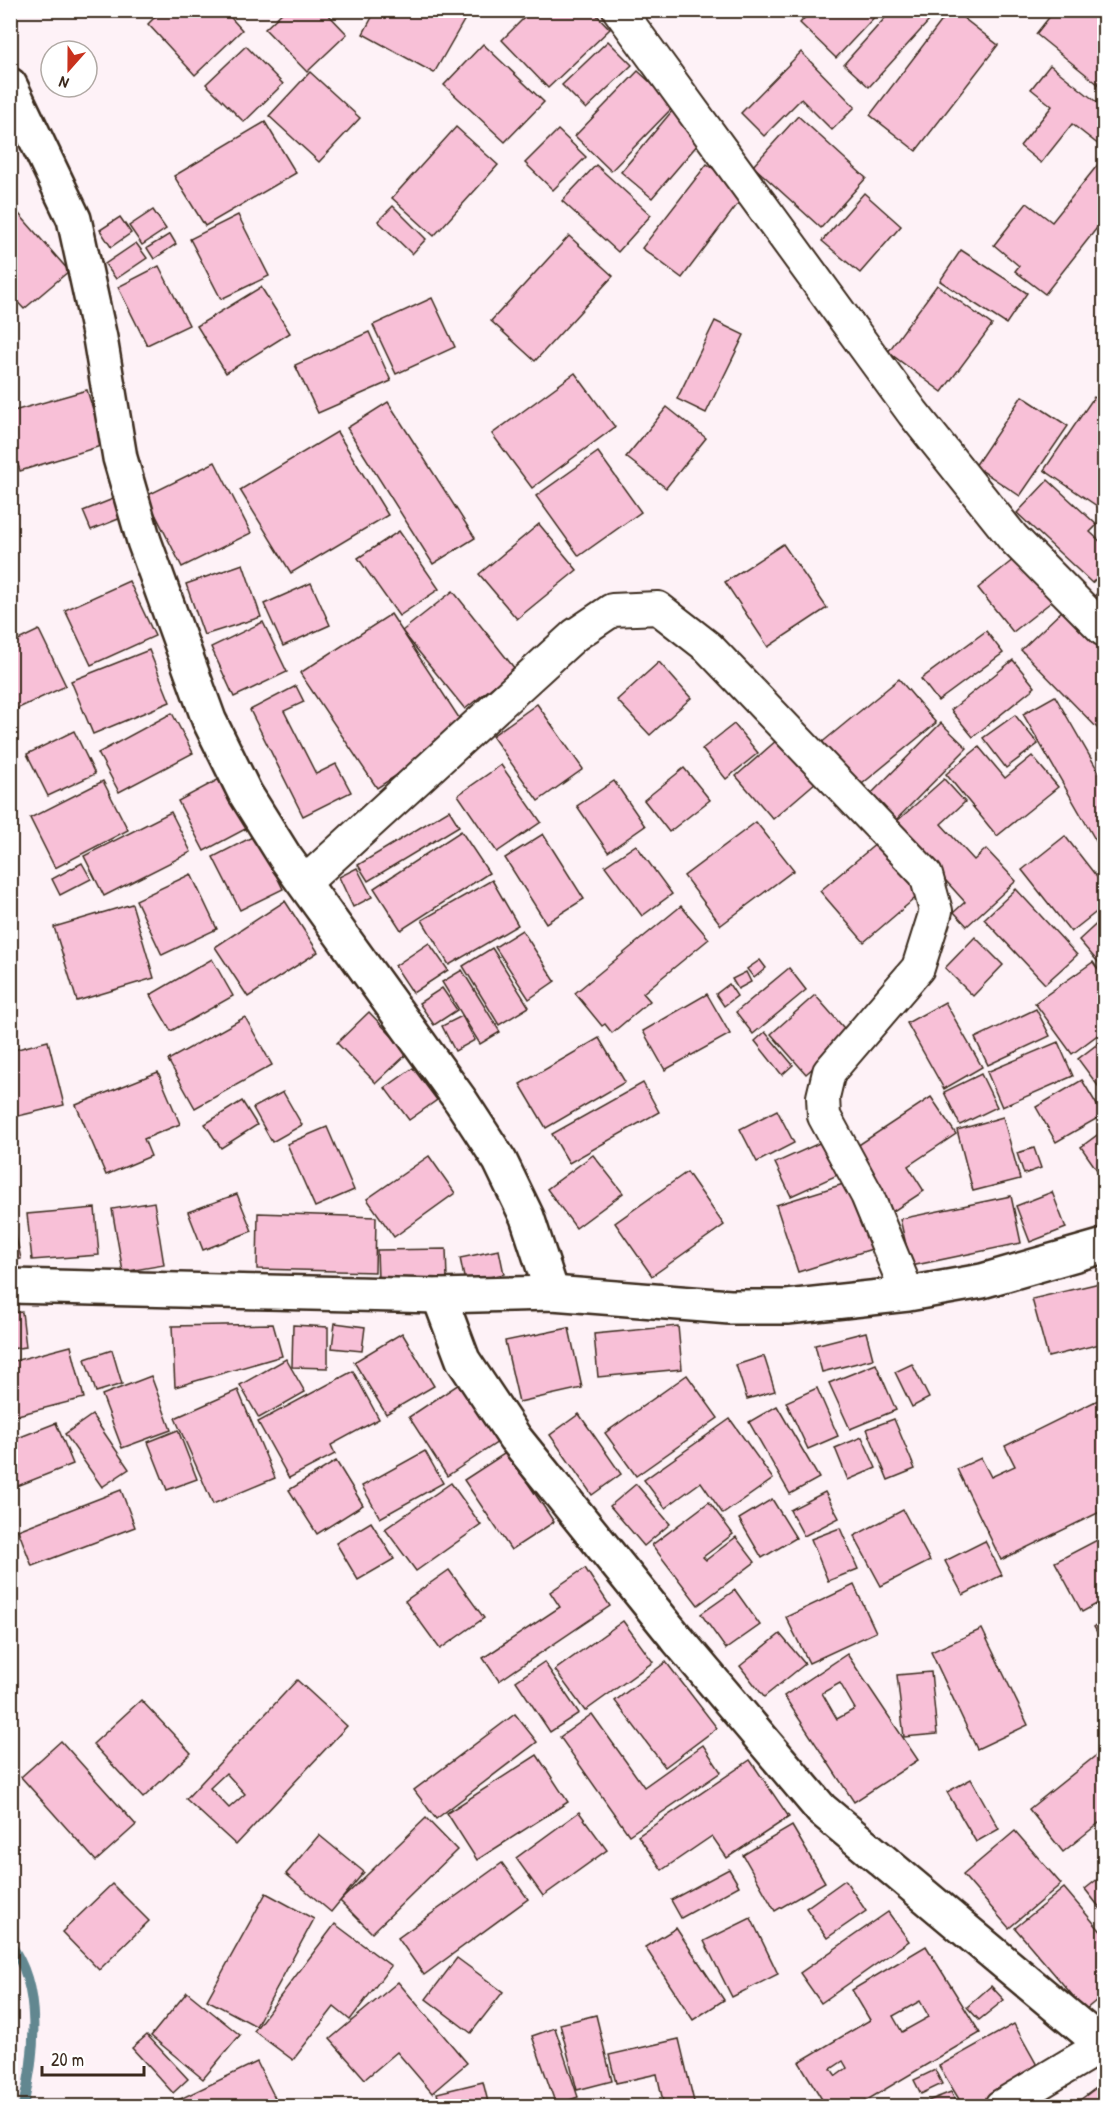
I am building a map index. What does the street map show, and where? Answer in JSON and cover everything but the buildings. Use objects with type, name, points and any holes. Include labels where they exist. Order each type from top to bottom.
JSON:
[{"type":"street","points":[[619,10],[913,413],[1013,538],[1104,630]]},
{"type":"street","points":[[10,86],[74,219],[100,338],[120,458],[144,541],[209,720],[245,793],[304,884],[461,1101],[500,1161],[527,1217],[552,1293]]},
{"type":"street","points":[[304,884],[575,635],[612,609],[658,608],[708,647],[926,875],[936,911],[918,968],[829,1072],[823,1096],[824,1116],[867,1195],[908,1294]]},
{"type":"street","points":[[10,1286],[439,1296],[552,1293],[730,1307],[787,1307],[908,1294],[982,1281],[1104,1246]]},
{"type":"street","points":[[439,1296],[463,1360],[515,1438],[678,1640],[820,1809],[1104,2046],[1001,2106]]},
{"type":"waterway","points":[[10,1944],[21,1961],[32,2001],[33,2045],[23,2106]]}]
